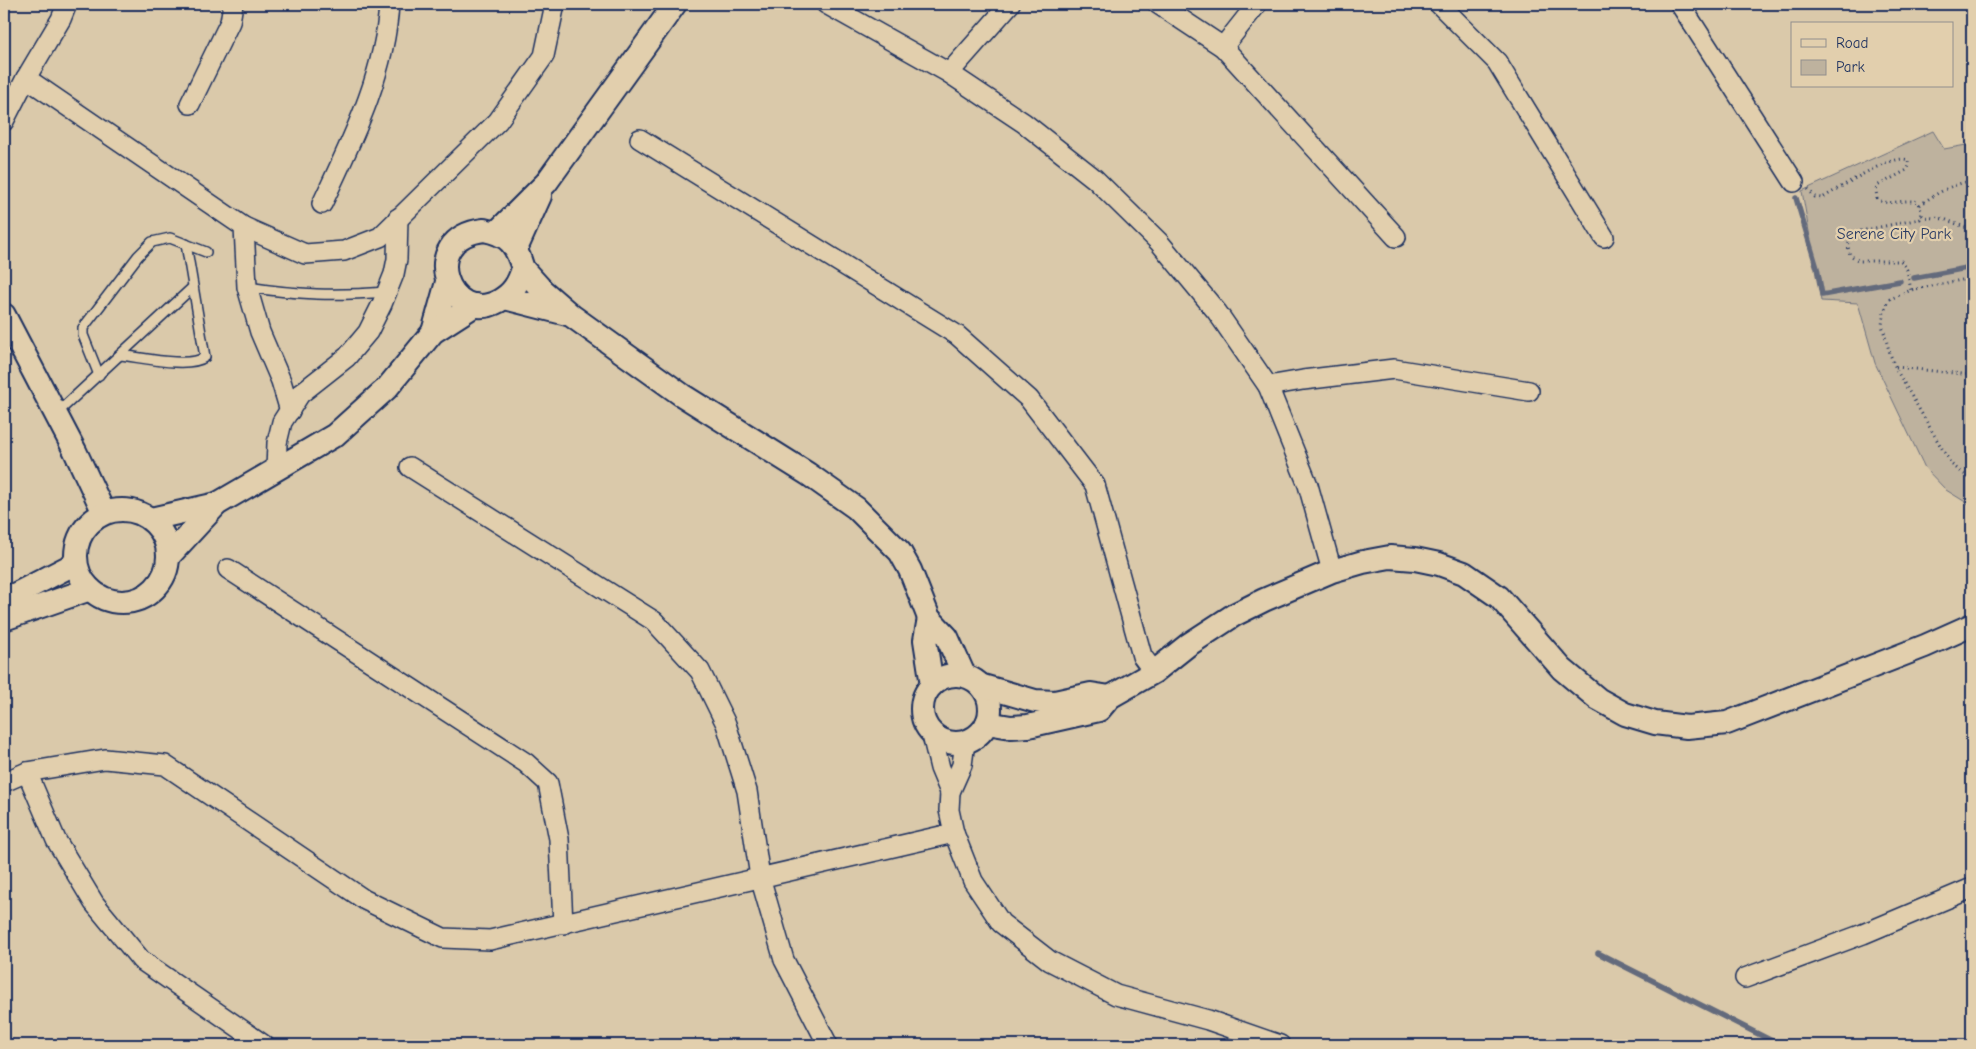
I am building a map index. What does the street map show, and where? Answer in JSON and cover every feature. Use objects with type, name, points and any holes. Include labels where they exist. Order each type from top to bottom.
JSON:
[{"type":"street","points":[[4,121],[26,78],[61,19],[67,4]]},
{"type":"street","points":[[190,104],[230,22],[233,4]]},
{"type":"street","points":[[322,204],[365,111],[388,30],[389,4]]},
{"type":"street","points":[[26,78],[244,227],[305,254],[344,251],[380,237],[498,122],[544,56],[555,4]]},
{"type":"street","points":[[497,232],[546,183],[676,4]]},
{"type":"street","points":[[826,4],[949,73],[1024,123],[1081,168],[1159,242],[1217,312],[1268,386],[1308,484],[1332,571]]},
{"type":"street","points":[[949,73],[1010,4]]},
{"type":"street","points":[[1158,4],[1223,47],[1396,237]]},
{"type":"street","points":[[1223,47],[1257,4]]},
{"type":"street","points":[[1439,4],[1498,62],[1604,237]]},
{"type":"street","points":[[1680,4],[1794,182]]},
{"type":"street","points":[[640,139],[956,335],[1029,399],[1095,485],[1142,656],[1154,672]]},
{"type":"street","points":[[546,183],[520,259],[516,288],[505,298],[490,306],[474,305],[463,300],[453,292],[447,282],[444,269],[446,257],[452,246],[461,237],[472,231],[497,232],[508,239],[520,259],[542,290],[572,316],[682,395],[808,474],[856,508],[900,552],[929,618],[947,637],[973,681],[989,698],[991,711],[987,723],[978,735],[966,742],[953,743],[941,739],[931,731],[924,721],[922,708],[925,696],[932,685],[947,676],[973,681],[1034,701],[1055,702],[1091,694],[1110,697]]},
{"type":"street","points":[[276,470],[278,436],[282,422],[300,394],[347,357],[368,332],[394,274],[398,218]]},
{"type":"street","points":[[244,227],[247,287],[260,332],[281,381],[290,411]]},
{"type":"street","points":[[433,332],[447,282]]},
{"type":"street","points":[[505,298],[572,316]]},
{"type":"street","points":[[151,519],[217,504],[335,435],[387,388],[433,332],[474,305]]},
{"type":"street","points":[[4,317],[56,414],[104,513]]},
{"type":"street","points":[[1268,386],[1394,369],[1530,391]]},
{"type":"street","points":[[410,467],[654,621],[700,671],[726,724],[748,791],[760,877],[784,960],[828,1045]]},
{"type":"street","points":[[169,556],[217,504]]},
{"type":"street","points":[[128,509],[151,519],[161,529],[167,542],[169,556],[166,571],[159,585],[148,595],[133,601],[118,602],[103,598],[90,590],[81,577],[76,563],[79,539],[89,524],[104,513],[128,509]]},
{"type":"street","points":[[987,723],[1011,727],[1028,726],[1099,710],[1110,697],[1154,672],[1234,615],[1332,571],[1363,562],[1390,558],[1416,559],[1439,564],[1464,574],[1499,598],[1562,669],[1598,699],[1625,714],[1655,723],[1687,727],[1727,723],[1925,646],[1972,625]]},
{"type":"street","points":[[4,598],[16,594],[76,563]]},
{"type":"street","points":[[228,569],[526,764],[548,783],[559,839],[563,924]]},
{"type":"street","points":[[4,619],[90,590]]},
{"type":"street","points":[[929,618],[925,640],[932,685]]},
{"type":"street","points":[[931,731],[940,768],[950,792]]},
{"type":"street","points":[[966,742],[962,765],[950,792],[949,810],[954,833],[973,881],[1001,924],[1050,961],[1116,995],[1208,1020],[1280,1045]]},
{"type":"street","points":[[4,782],[27,772],[105,759],[165,765],[364,900],[443,938],[490,940],[954,833]]},
{"type":"street","points":[[27,772],[56,840],[94,903],[141,960],[264,1045]]},
{"type":"street","points":[[1745,978],[1863,934],[1972,888]]},
{"type":"lane","points":[[99,375],[83,335],[83,328],[138,256],[152,242],[170,238],[206,252]]},
{"type":"lane","points":[[120,355],[175,362],[200,361],[205,357],[186,244]]},
{"type":"lane","points":[[56,414],[193,287]]},
{"type":"lane","points":[[247,287],[288,294],[341,296],[387,292]]},
{"type":"path","points":[[1794,182],[1806,187],[1815,197],[1822,198],[1857,177],[1900,158],[1904,158],[1909,162],[1908,170],[1877,186],[1877,199],[1885,203],[1913,201],[1920,205],[1922,214],[1920,219],[1855,232],[1849,239],[1850,255],[1854,259],[1859,261],[1901,261],[1907,270],[1911,290]]},
{"type":"path","points":[[1920,205],[1944,190],[1972,181]]},
{"type":"path","points":[[1922,214],[1924,217],[1944,219],[1972,230]]},
{"type":"path","points":[[1972,278],[1911,290],[1890,299],[1884,311],[1882,325],[1896,367],[1951,464],[1972,480]]},
{"type":"path","points":[[1896,367],[1972,375],[1972,329]]},
{"type":"green space","name":"Serene City Park","points":[[1933,131],[1944,149],[1972,144],[1972,506],[1946,490],[1925,468],[1875,363],[1858,303],[1821,301],[1802,191]]},
{"type":"waterway","points":[[1796,198],[1817,268],[1822,295],[1900,281]]},
{"type":"waterway","points":[[1914,278],[1972,267]]},
{"type":"waterway","points":[[1598,953],[1780,1045]]}]
